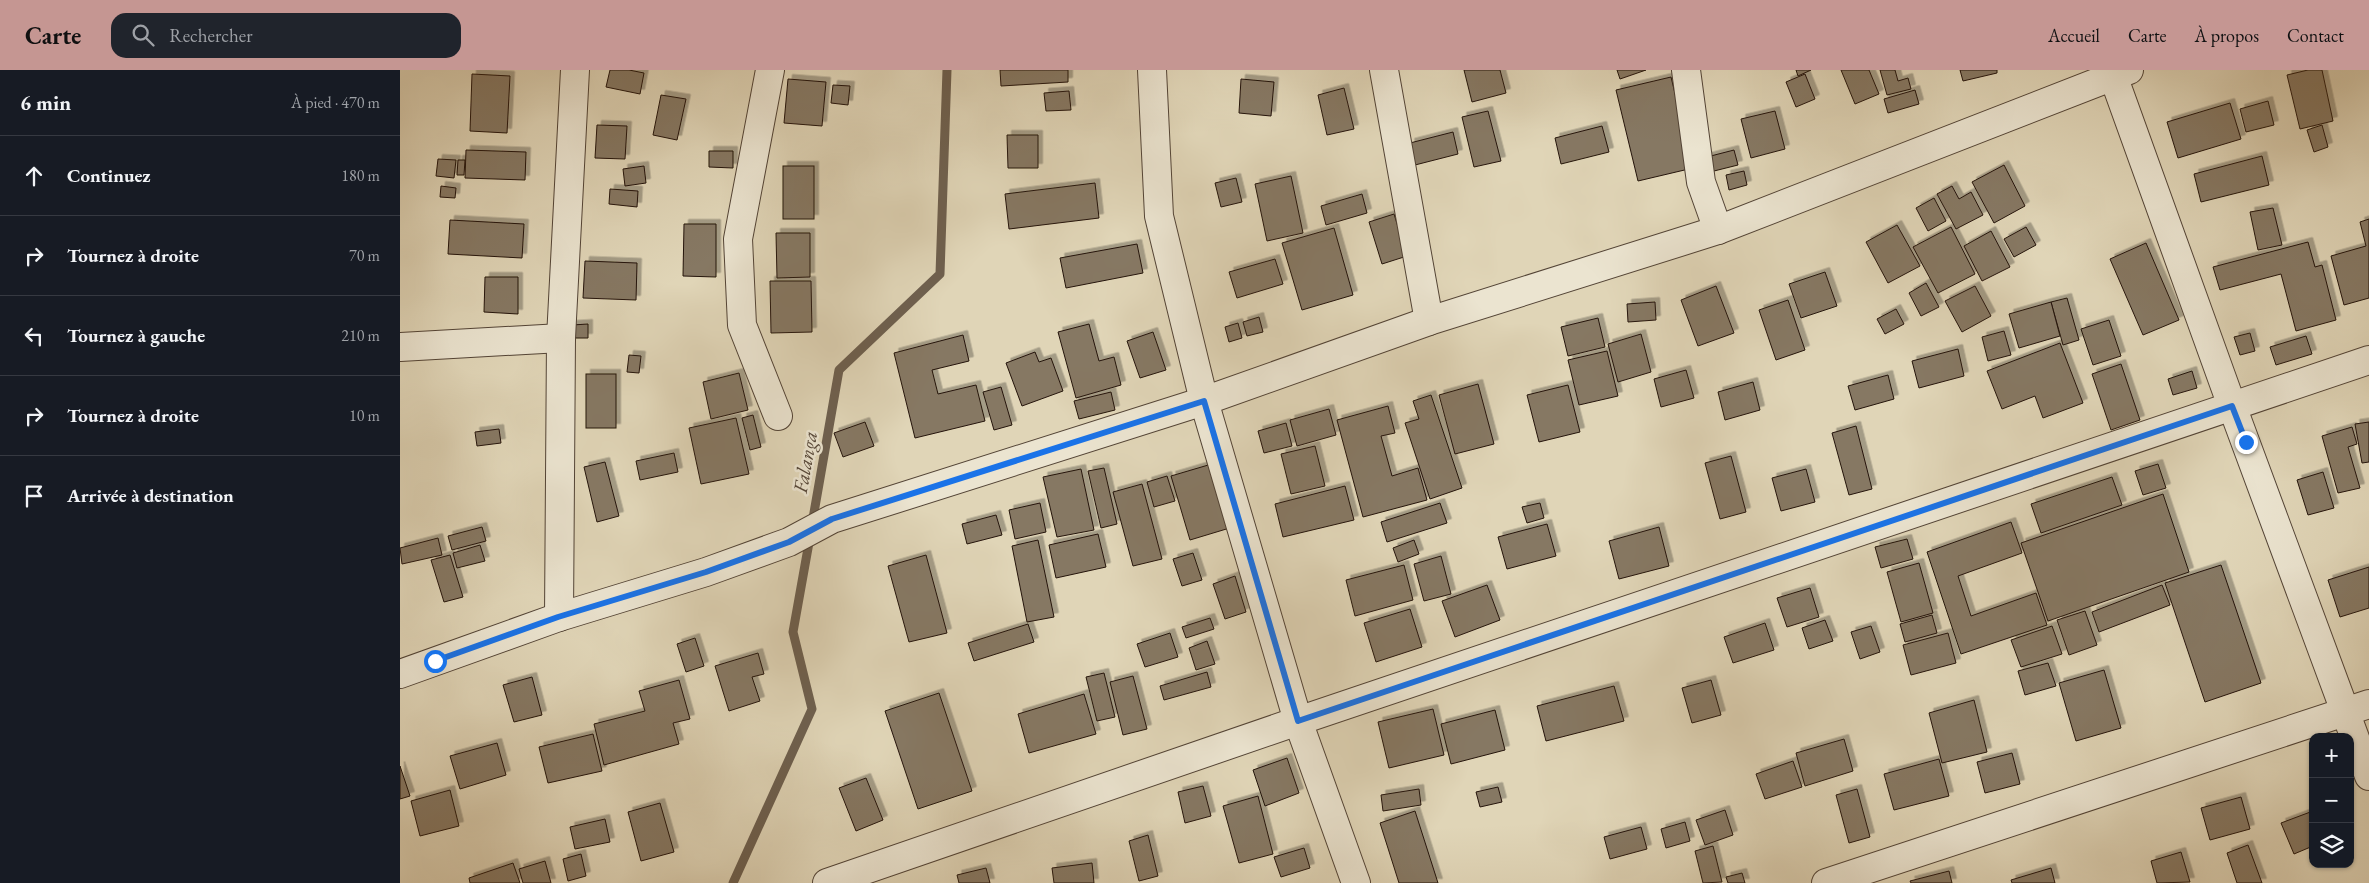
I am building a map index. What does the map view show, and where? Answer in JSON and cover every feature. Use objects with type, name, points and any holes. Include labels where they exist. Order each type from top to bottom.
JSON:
[{"type":"street","points":[[558,617],[561,338],[575,70]]},
{"type":"street","points":[[770,70],[738,239],[742,325],[778,416]]},
{"type":"street","points":[[1152,70],[1159,216],[1204,401],[1298,721],[1356,883]]},
{"type":"street","points":[[1384,70],[1429,321]]},
{"type":"street","points":[[1686,70],[1701,182],[1718,230]]},
{"type":"street","points":[[400,674],[558,617],[706,572],[789,542],[832,519],[1204,401],[1429,321],[1718,230],[2118,72],[2232,406],[2358,708],[2369,776]]},
{"type":"street","points":[[400,347],[561,338]]},
{"type":"street","points":[[827,883],[1298,721],[2369,360]]},
{"type":"street","points":[[1826,883],[2358,708]]},
{"type":"building","points":[[610,70],[629,70],[644,73],[640,94],[606,87]]},
{"type":"building","points":[[1000,70],[1068,70],[1068,82],[1001,86]]},
{"type":"building","points":[[1464,70],[1500,70],[1506,93],[1472,102]]},
{"type":"building","points":[[1617,70],[1646,70],[1620,79]]},
{"type":"building","points":[[1796,70],[1811,70],[1798,76]]},
{"type":"building","points":[[1841,70],[1869,70],[1879,94],[1855,104]]},
{"type":"building","points":[[1880,70],[1895,70],[1898,81],[1908,78],[1911,89],[1887,95]]},
{"type":"building","points":[[1960,70],[1997,70],[1997,73],[1963,81]]},
{"type":"building","points":[[2308,70],[2322,70],[2333,121],[2300,129],[2287,75]]},
{"type":"building","points":[[472,74],[510,76],[507,133],[470,131]]},
{"type":"building","points":[[1805,74],[1815,99],[1796,107],[1786,82]]},
{"type":"building","points":[[1671,77],[1693,168],[1638,181],[1616,90]]},
{"type":"building","points":[[788,79],[826,82],[822,126],[784,123]]},
{"type":"building","points":[[1241,79],[1274,82],[1271,116],[1239,113]]},
{"type":"building","points":[[833,85],[850,86],[848,105],[831,103]]},
{"type":"building","points":[[1344,88],[1354,129],[1327,135],[1318,95]]},
{"type":"building","points":[[1915,90],[1919,104],[1888,113],[1884,99]]},
{"type":"building","points":[[1069,91],[1071,110],[1046,111],[1044,93]]},
{"type":"building","points":[[661,95],[686,99],[677,140],[653,135]]},
{"type":"building","points":[[2268,101],[2274,125],[2246,132],[2240,109]]},
{"type":"building","points":[[2230,103],[2241,139],[2178,158],[2167,122]]},
{"type":"building","points":[[1488,111],[1501,161],[1474,167],[1462,117]]},
{"type":"building","points":[[1775,111],[1785,149],[1751,158],[1741,119]]},
{"type":"building","points":[[597,125],[627,126],[625,159],[595,158]]},
{"type":"building","points":[[2322,125],[2328,147],[2314,152],[2307,130]]},
{"type":"building","points":[[1602,126],[1609,152],[1561,164],[1555,138]]},
{"type":"building","points":[[1453,132],[1458,154],[1415,165],[1410,143]]},
{"type":"building","points":[[1007,135],[1038,135],[1038,168],[1008,168]]},
{"type":"building","points":[[466,150],[526,152],[525,180],[465,178]]},
{"type":"building","points":[[1734,150],[1738,165],[1706,173],[1703,158]]},
{"type":"building","points":[[709,151],[733,151],[733,168],[709,167]]},
{"type":"building","points":[[2262,156],[2269,185],[2201,202],[2194,174]]},
{"type":"building","points":[[438,159],[456,160],[454,178],[436,176]]},
{"type":"building","points":[[458,160],[465,160],[464,175],[457,175]]},
{"type":"building","points":[[2004,165],[2025,206],[1994,223],[1972,182]]},
{"type":"building","points":[[644,166],[646,183],[625,186],[623,169]]},
{"type":"building","points":[[783,166],[814,166],[814,219],[783,219]]},
{"type":"building","points":[[1744,171],[1747,185],[1729,190],[1726,175]]},
{"type":"building","points":[[1291,176],[1303,233],[1267,241],[1255,184]]},
{"type":"building","points":[[1236,178],[1242,202],[1221,207],[1215,183]]},
{"type":"building","points":[[1095,183],[1099,218],[1009,229],[1005,194]]},
{"type":"building","points":[[441,186],[456,188],[455,198],[440,197]]},
{"type":"building","points":[[1952,186],[1959,199],[1971,192],[1983,215],[1956,229],[1937,194]]},
{"type":"building","points":[[610,189],[638,191],[637,207],[609,204]]},
{"type":"building","points":[[1362,194],[1367,213],[1326,225],[1321,206]]},
{"type":"building","points":[[1934,198],[1946,221],[1928,231],[1916,208]]},
{"type":"building","points":[[2273,208],[2282,245],[2258,250],[2250,212]]},
{"type":"building","points":[[1394,214],[1407,256],[1382,264],[1369,222]]},
{"type":"building","points":[[2369,219],[2369,298],[2344,305],[2331,256],[2366,246],[2360,222]]},
{"type":"building","points":[[450,220],[524,224],[522,258],[448,254]]},
{"type":"building","points":[[684,224],[716,224],[716,277],[683,276]]},
{"type":"building","points":[[1897,225],[1920,266],[1888,283],[1866,242]]},
{"type":"building","points":[[1951,227],[1975,274],[1938,293],[1913,247]]},
{"type":"building","points":[[2026,227],[2036,245],[2014,257],[2004,239]]},
{"type":"building","points":[[1334,228],[1353,295],[1302,310],[1282,243]]},
{"type":"building","points":[[1991,231],[2010,267],[1982,281],[1964,246]]},
{"type":"building","points":[[776,233],[810,233],[810,277],[777,278]]},
{"type":"building","points":[[2308,242],[2315,267],[2322,265],[2336,320],[2296,331],[2281,274],[2220,290],[2213,267]]},
{"type":"building","points":[[2146,243],[2179,320],[2143,335],[2110,259]]},
{"type":"building","points":[[1137,244],[1143,273],[1066,288],[1060,258]]},
{"type":"building","points":[[1275,259],[1283,284],[1237,298],[1229,272]]},
{"type":"building","points":[[585,261],[637,263],[636,300],[583,298]]},
{"type":"building","points":[[1825,272],[1837,306],[1801,318],[1789,284]]},
{"type":"building","points":[[485,277],[518,277],[518,314],[484,312]]},
{"type":"building","points":[[770,281],[811,281],[812,332],[771,333]]},
{"type":"building","points":[[1926,283],[1939,307],[1921,316],[1909,293]]},
{"type":"building","points":[[1716,286],[1734,333],[1698,346],[1681,300]]},
{"type":"building","points":[[1975,286],[1991,316],[1962,332],[1945,301]]},
{"type":"building","points":[[2067,298],[2079,340],[2063,345],[2051,302]]},
{"type":"building","points":[[1788,300],[1805,350],[1776,360],[1759,310]]},
{"type":"building","points":[[1655,302],[1656,320],[1628,322],[1627,304]]},
{"type":"building","points":[[2051,302],[2060,336],[2019,348],[2009,314]]},
{"type":"building","points":[[1896,309],[1904,324],[1885,334],[1877,319]]},
{"type":"building","points":[[1259,317],[1263,332],[1247,336],[1243,322]]},
{"type":"building","points":[[1598,318],[1605,347],[1568,356],[1561,327]]},
{"type":"building","points":[[2109,320],[2121,356],[2093,365],[2081,329]]},
{"type":"building","points":[[1238,323],[1242,338],[1229,342],[1225,327]]},
{"type":"building","points":[[588,324],[588,338],[572,338],[572,325]]},
{"type":"building","points":[[1089,324],[1099,361],[1114,357],[1121,385],[1076,398],[1058,332]]},
{"type":"building","points":[[2004,331],[2011,355],[1988,361],[1982,337]]},
{"type":"building","points":[[1153,332],[1166,370],[1140,378],[1127,341]]},
{"type":"building","points":[[2250,333],[2255,351],[2240,355],[2234,337]]},
{"type":"building","points":[[1641,334],[1651,372],[1618,382],[1608,344]]},
{"type":"building","points":[[963,335],[969,361],[932,370],[938,394],[976,385],[985,421],[915,438],[894,353]]},
{"type":"building","points":[[2306,336],[2312,354],[2276,365],[2270,347]]},
{"type":"building","points":[[2060,343],[2083,403],[2043,418],[2035,396],[2002,409],[1987,371]]},
{"type":"building","points":[[1958,349],[1964,376],[1919,388],[1912,361]]},
{"type":"building","points":[[1607,351],[1618,396],[1579,405],[1568,360]]},
{"type":"building","points":[[1035,352],[1039,362],[1051,358],[1063,391],[1022,406],[1006,363]]},
{"type":"building","points":[[629,355],[641,356],[639,373],[627,372]]},
{"type":"building","points":[[2121,364],[2140,420],[2111,430],[2092,374]]},
{"type":"building","points":[[1686,370],[1694,398],[1661,407],[1654,379]]},
{"type":"building","points":[[2192,371],[2197,388],[2173,395],[2168,379]]},
{"type":"building","points":[[739,373],[748,410],[711,419],[703,382]]},
{"type":"building","points":[[586,374],[616,374],[616,428],[586,428]]},
{"type":"building","points":[[1888,375],[1894,399],[1855,410],[1848,386]]},
{"type":"building","points":[[1753,382],[1760,410],[1725,420],[1718,392]]},
{"type":"building","points":[[1478,384],[1494,444],[1455,454],[1439,395]]},
{"type":"building","points":[[1568,385],[1580,432],[1539,442],[1527,395]]},
{"type":"building","points":[[1001,387],[1012,425],[994,430],[983,392]]},
{"type":"building","points":[[1111,392],[1115,410],[1079,419],[1074,401]]},
{"type":"building","points":[[1431,395],[1462,488],[1430,499],[1405,423],[1419,419],[1413,401]]},
{"type":"building","points":[[1388,406],[1395,433],[1381,436],[1392,476],[1418,468],[1427,500],[1363,517],[1337,420]]},
{"type":"building","points":[[1329,409],[1336,435],[1297,446],[1290,420]]},
{"type":"building","points":[[753,415],[761,447],[750,450],[742,418]]},
{"type":"building","points":[[736,418],[749,474],[701,484],[689,428]]},
{"type":"building","points":[[865,422],[874,446],[843,457],[834,433]]},
{"type":"building","points":[[2369,422],[2369,462],[2362,463],[2355,424]]},
{"type":"building","points":[[1286,423],[1292,446],[1264,453],[1258,431]]},
{"type":"building","points":[[1856,426],[1872,489],[1849,495],[1832,433]]},
{"type":"building","points":[[2352,427],[2357,444],[2348,447],[2360,488],[2338,493],[2322,436]]},
{"type":"building","points":[[499,429],[501,443],[477,446],[475,432]]},
{"type":"building","points":[[1315,446],[1325,486],[1291,494],[1281,454]]},
{"type":"building","points":[[674,453],[678,472],[640,480],[636,461]]},
{"type":"building","points":[[1731,456],[1746,512],[1720,519],[1705,463]]},
{"type":"building","points":[[605,462],[619,516],[597,522],[584,467]]},
{"type":"building","points":[[1215,463],[1233,527],[1190,540],[1171,476]]},
{"type":"building","points":[[2158,464],[2166,488],[2143,495],[2135,471]]},
{"type":"building","points":[[1104,468],[1117,524],[1101,528],[1088,471]]},
{"type":"building","points":[[1081,469],[1094,530],[1057,537],[1043,477]]},
{"type":"building","points":[[1806,469],[1815,502],[1781,511],[1772,478]]},
{"type":"building","points":[[2323,472],[2334,508],[2308,515],[2297,480]]},
{"type":"building","points":[[1167,476],[1175,501],[1154,507],[1147,482]]},
{"type":"building","points":[[2112,477],[2122,505],[2041,533],[2031,504]]},
{"type":"building","points":[[1142,484],[1162,559],[1133,566],[1113,492]]},
{"type":"building","points":[[1345,486],[1354,520],[1283,537],[1275,504]]},
{"type":"building","points":[[2163,494],[2189,572],[2048,621],[2021,543]]},
{"type":"building","points":[[1040,503],[1046,532],[1015,539],[1009,510]]},
{"type":"building","points":[[1440,503],[1447,523],[1387,542],[1381,522]]},
{"type":"building","points":[[1540,503],[1544,518],[1527,523],[1522,507]]},
{"type":"building","points":[[996,515],[1002,535],[967,544],[962,524]]},
{"type":"building","points":[[2011,522],[2022,553],[1958,576],[1971,616],[2036,593],[2047,625],[1961,654],[1927,552]]},
{"type":"building","points":[[1547,524],[1556,556],[1507,569],[1498,537]]},
{"type":"building","points":[[482,527],[486,541],[452,550],[448,536]]},
{"type":"building","points":[[1659,527],[1669,566],[1619,579],[1609,541]]},
{"type":"building","points":[[1098,534],[1106,567],[1056,578],[1049,545]]},
{"type":"building","points":[[438,538],[442,555],[402,564],[400,548]]},
{"type":"building","points":[[1907,539],[1913,559],[1881,568],[1875,547]]},
{"type":"building","points":[[1038,540],[1054,617],[1027,622],[1012,546]]},
{"type":"building","points":[[1414,540],[1419,554],[1398,562],[1393,548]]},
{"type":"building","points":[[480,545],[485,561],[457,568],[453,553]]},
{"type":"building","points":[[1193,553],[1202,580],[1182,586],[1173,559]]},
{"type":"building","points":[[450,555],[463,597],[444,602],[431,560]]},
{"type":"building","points":[[926,555],[947,633],[909,642],[888,566]]},
{"type":"building","points":[[1441,556],[1451,594],[1424,601],[1414,564]]},
{"type":"building","points":[[1919,563],[1933,613],[1901,622],[1887,572]]},
{"type":"building","points":[[1404,565],[1413,600],[1355,616],[1346,580]]},
{"type":"building","points":[[2221,565],[2261,683],[2205,702],[2165,583]]},
{"type":"building","points":[[2369,567],[2369,608],[2340,617],[2328,580]]},
{"type":"building","points":[[1235,576],[1246,612],[1225,619],[1213,584]]},
{"type":"building","points":[[1487,585],[1500,620],[1455,637],[1442,601]]},
{"type":"building","points":[[2162,585],[2170,605],[2099,632],[2092,612]]},
{"type":"building","points":[[1810,588],[1819,617],[1787,627],[1777,598]]},
{"type":"building","points":[[1410,609],[1422,647],[1376,662],[1364,623]]},
{"type":"building","points":[[2085,611],[2097,645],[2069,655],[2057,620]]},
{"type":"building","points":[[1932,615],[1937,633],[1905,642],[1900,624]]},
{"type":"building","points":[[1210,618],[1214,629],[1186,638],[1182,627]]},
{"type":"building","points":[[1825,620],[1833,641],[1809,649],[1802,628]]},
{"type":"building","points":[[1765,623],[1774,650],[1733,663],[1724,637]]},
{"type":"building","points":[[1028,624],[1034,642],[974,661],[968,643]]},
{"type":"building","points":[[1871,626],[1880,652],[1860,659],[1851,632]]},
{"type":"building","points":[[2052,626],[2062,654],[2021,667],[2011,640]]},
{"type":"building","points":[[1170,633],[1178,657],[1145,667],[1137,644]]},
{"type":"building","points":[[1948,633],[1956,663],[1911,675],[1903,645]]},
{"type":"building","points":[[695,638],[704,666],[686,672],[677,644]]},
{"type":"building","points":[[1207,641],[1215,664],[1196,670],[1189,648]]},
{"type":"building","points":[[758,653],[764,674],[752,677],[760,701],[729,711],[715,666]]},
{"type":"building","points":[[2048,663],[2056,686],[2025,695],[2018,671]]},
{"type":"building","points":[[2104,670],[2121,728],[2076,741],[2059,683]]},
{"type":"building","points":[[1207,672],[1211,687],[1164,700],[1160,686]]},
{"type":"building","points":[[1104,673],[1115,717],[1097,721],[1086,677]]},
{"type":"building","points":[[1133,676],[1147,729],[1123,735],[1110,682]]},
{"type":"building","points":[[532,677],[542,715],[514,722],[503,685]]},
{"type":"building","points":[[679,680],[690,719],[673,723],[679,744],[604,765],[594,724],[645,711],[639,691]]},
{"type":"building","points":[[1711,680],[1721,715],[1692,723],[1682,688]]},
{"type":"building","points":[[1614,686],[1624,721],[1546,741],[1537,706]]},
{"type":"building","points":[[939,693],[972,791],[918,809],[885,711]]},
{"type":"building","points":[[1084,694],[1096,734],[1029,753],[1018,714]]},
{"type":"building","points":[[1974,700],[1987,752],[1942,763],[1929,713]]},
{"type":"building","points":[[1433,709],[1444,755],[1389,768],[1378,722]]},
{"type":"building","points":[[1495,710],[1505,750],[1451,764],[1441,724]]},
{"type":"building","points":[[593,734],[602,771],[548,783],[539,747]]},
{"type":"building","points":[[1844,739],[1853,771],[1805,786],[1796,753]]},
{"type":"building","points":[[497,743],[506,775],[460,789],[450,756]]},
{"type":"building","points":[[2012,753],[2020,784],[1985,793],[1977,762]]},
{"type":"building","points":[[1287,758],[1299,793],[1265,806],[1253,770]]},
{"type":"building","points":[[1939,759],[1949,796],[1894,810],[1884,774]]},
{"type":"building","points":[[1793,761],[1802,787],[1765,799],[1756,774]]},
{"type":"building","points":[[400,766],[410,796],[400,799]]},
{"type":"building","points":[[866,778],[883,820],[856,831],[839,788]]},
{"type":"building","points":[[1203,786],[1211,816],[1185,823],[1178,792]]},
{"type":"building","points":[[1498,787],[1502,802],[1480,807],[1476,792]]},
{"type":"building","points":[[1419,789],[1421,805],[1383,811],[1381,795]]},
{"type":"building","points":[[1857,789],[1870,837],[1849,843],[1836,795]]},
{"type":"building","points":[[450,790],[459,826],[420,836],[411,801]]},
{"type":"building","points":[[1258,796],[1273,854],[1239,863],[1223,806]]},
{"type":"building","points":[[2241,797],[2250,829],[2210,840],[2201,808]]},
{"type":"building","points":[[660,803],[674,852],[641,861],[628,812]]},
{"type":"building","points":[[1725,810],[1733,835],[1705,845],[1696,820]]},
{"type":"building","points":[[1415,811],[1438,883],[1399,883],[1380,823]]},
{"type":"building","points":[[2309,812],[2309,848],[2294,854],[2281,823]]},
{"type":"building","points":[[605,819],[610,842],[575,849],[570,827]]},
{"type":"building","points":[[1685,822],[1690,841],[1666,848],[1661,829]]},
{"type":"building","points":[[1641,827],[1647,849],[1610,859],[1604,837]]},
{"type":"building","points":[[1148,835],[1158,876],[1139,881],[1129,841]]},
{"type":"building","points":[[2248,845],[2262,883],[2237,883],[2227,853]]},
{"type":"building","points":[[1713,846],[1722,882],[1703,883],[1695,851]]},
{"type":"building","points":[[1304,848],[1310,868],[1281,877],[1274,857]]},
{"type":"building","points":[[2181,852],[2190,882],[2157,883],[2151,861]]},
{"type":"building","points":[[581,854],[586,876],[568,881],[563,859]]},
{"type":"building","points":[[545,861],[551,883],[523,883],[519,869]]},
{"type":"building","points":[[513,863],[520,883],[470,883],[469,878]]},
{"type":"building","points":[[1092,863],[1094,883],[1054,883],[1052,868]]},
{"type":"building","points":[[986,868],[990,883],[959,883],[957,875]]},
{"type":"building","points":[[2051,868],[2055,883],[2012,883],[2011,880]]},
{"type":"building","points":[[1949,871],[1952,883],[1911,883],[1910,881]]},
{"type":"building","points":[[1742,873],[1745,883],[1728,883],[1726,877]]},
{"type":"waterway","name":"Falanga","points":[[812,524],[839,370],[940,274],[947,70]]},
{"type":"waterway","name":"Falanga","points":[[733,883],[812,709],[793,632],[810,537]]},
{"type":"route","points":[[435,661],[558,617],[706,572],[789,542],[832,519],[1204,401],[1298,721],[2232,406],[2246,442]]}]
